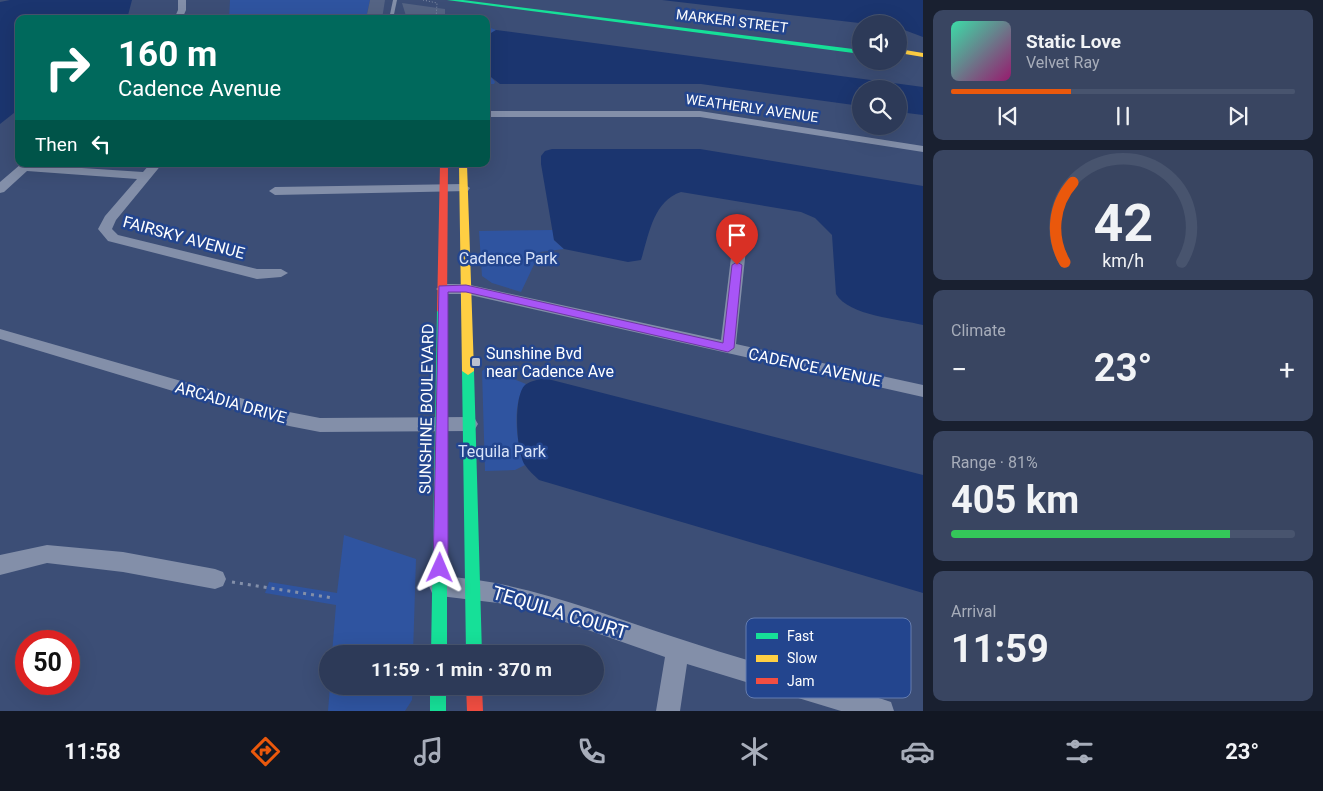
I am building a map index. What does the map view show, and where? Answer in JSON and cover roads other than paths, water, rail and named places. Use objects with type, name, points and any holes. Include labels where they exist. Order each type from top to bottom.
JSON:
[{"type":"main road","name":"MARKERI STREET","points":[[486,0],[852,51]]},
{"type":"main road","name":"MARKERI STREET","points":[[455,3],[646,22],[852,46]]},
{"type":"main road","points":[[447,12],[455,3]]},
{"type":"main road","points":[[907,53],[923,55]]},
{"type":"main road","name":"SUNSHINE BOULEVARD","points":[[439,645],[443,424],[444,167]]},
{"type":"main road","points":[[463,167],[474,645]]},
{"type":"main road","points":[[438,695],[438,711]]},
{"type":"main road","points":[[474,695],[475,711]]},
{"type":"street","points":[[180,15],[182,0]]},
{"type":"street","name":"WEATHERLY AVENUE","points":[[490,114],[700,114],[923,149]]},
{"type":"street","points":[[0,189],[24,167]]},
{"type":"street","points":[[48,167],[146,176]]},
{"type":"street","name":"FAIRSKY AVENUE","points":[[154,167],[110,219],[105,230],[113,238],[126,243],[257,274],[281,274]]},
{"type":"street","points":[[275,191],[464,188]]},
{"type":"street","points":[[728,348],[739,249]]},
{"type":"street","name":"CADENCE AVENUE","points":[[443,289],[466,289],[923,391]]},
{"type":"street","name":"ARCADIA DRIVE","points":[[0,334],[289,419],[320,425],[469,424]]},
{"type":"street","points":[[0,565],[47,554],[123,562],[215,579]]},
{"type":"street","name":"TEQUILA COURT","points":[[440,586],[472,586],[508,593],[678,650],[746,670]]},
{"type":"street","points":[[668,711],[678,650]]},
{"type":"street","name":"TEQUILA COURT","points":[[839,698],[882,711]]},
{"type":"lane","points":[[392,15],[395,0]]},
{"type":"place","name":"Sunshine Bvd near Cadence Ave","points":[[476,362]]},
{"type":"park label","name":"Cadence Park","points":[[508,258]]},
{"type":"park label","name":"Tequila Park","points":[[502,451]]}]
